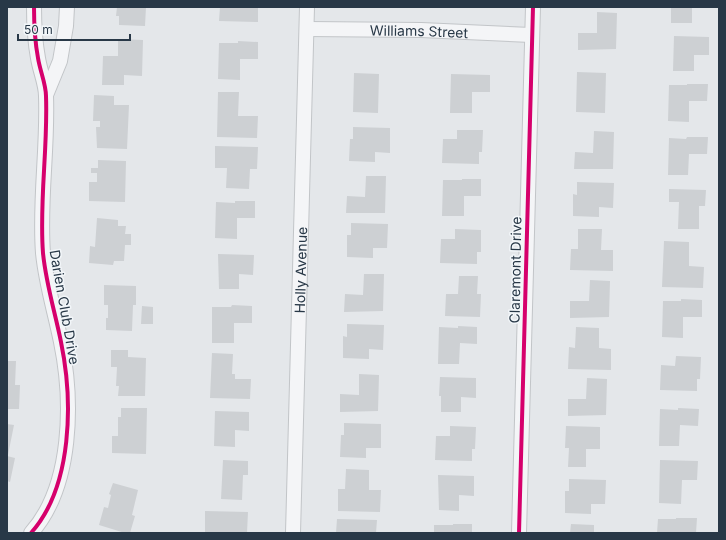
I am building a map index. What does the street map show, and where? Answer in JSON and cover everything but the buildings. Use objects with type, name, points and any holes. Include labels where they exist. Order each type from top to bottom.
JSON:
[{"type":"street","name":"Darien Club Drive","points":[[31,533],[42,518],[56,489],[64,458],[68,424],[66,375],[61,342],[48,291],[43,251],[41,222],[46,95],[38,58],[34,7]]},
{"type":"street","name":"Darien Club Drive","points":[[46,95],[60,61],[66,26],[67,7]]},
{"type":"street","name":"Holly Avenue","points":[[293,533],[307,7]]},
{"type":"street","name":"Claremont Drive","points":[[519,533],[531,35],[533,7]]},
{"type":"street","name":"Williams Street","points":[[307,29],[421,30],[531,35]]},
{"type":"cycle path","points":[[31,533],[45,514],[55,491],[62,467],[68,416],[65,365],[46,276],[43,253],[42,214],[46,136],[46,96],[36,46],[34,7]]},
{"type":"cycle path","points":[[519,533],[533,7]]}]
